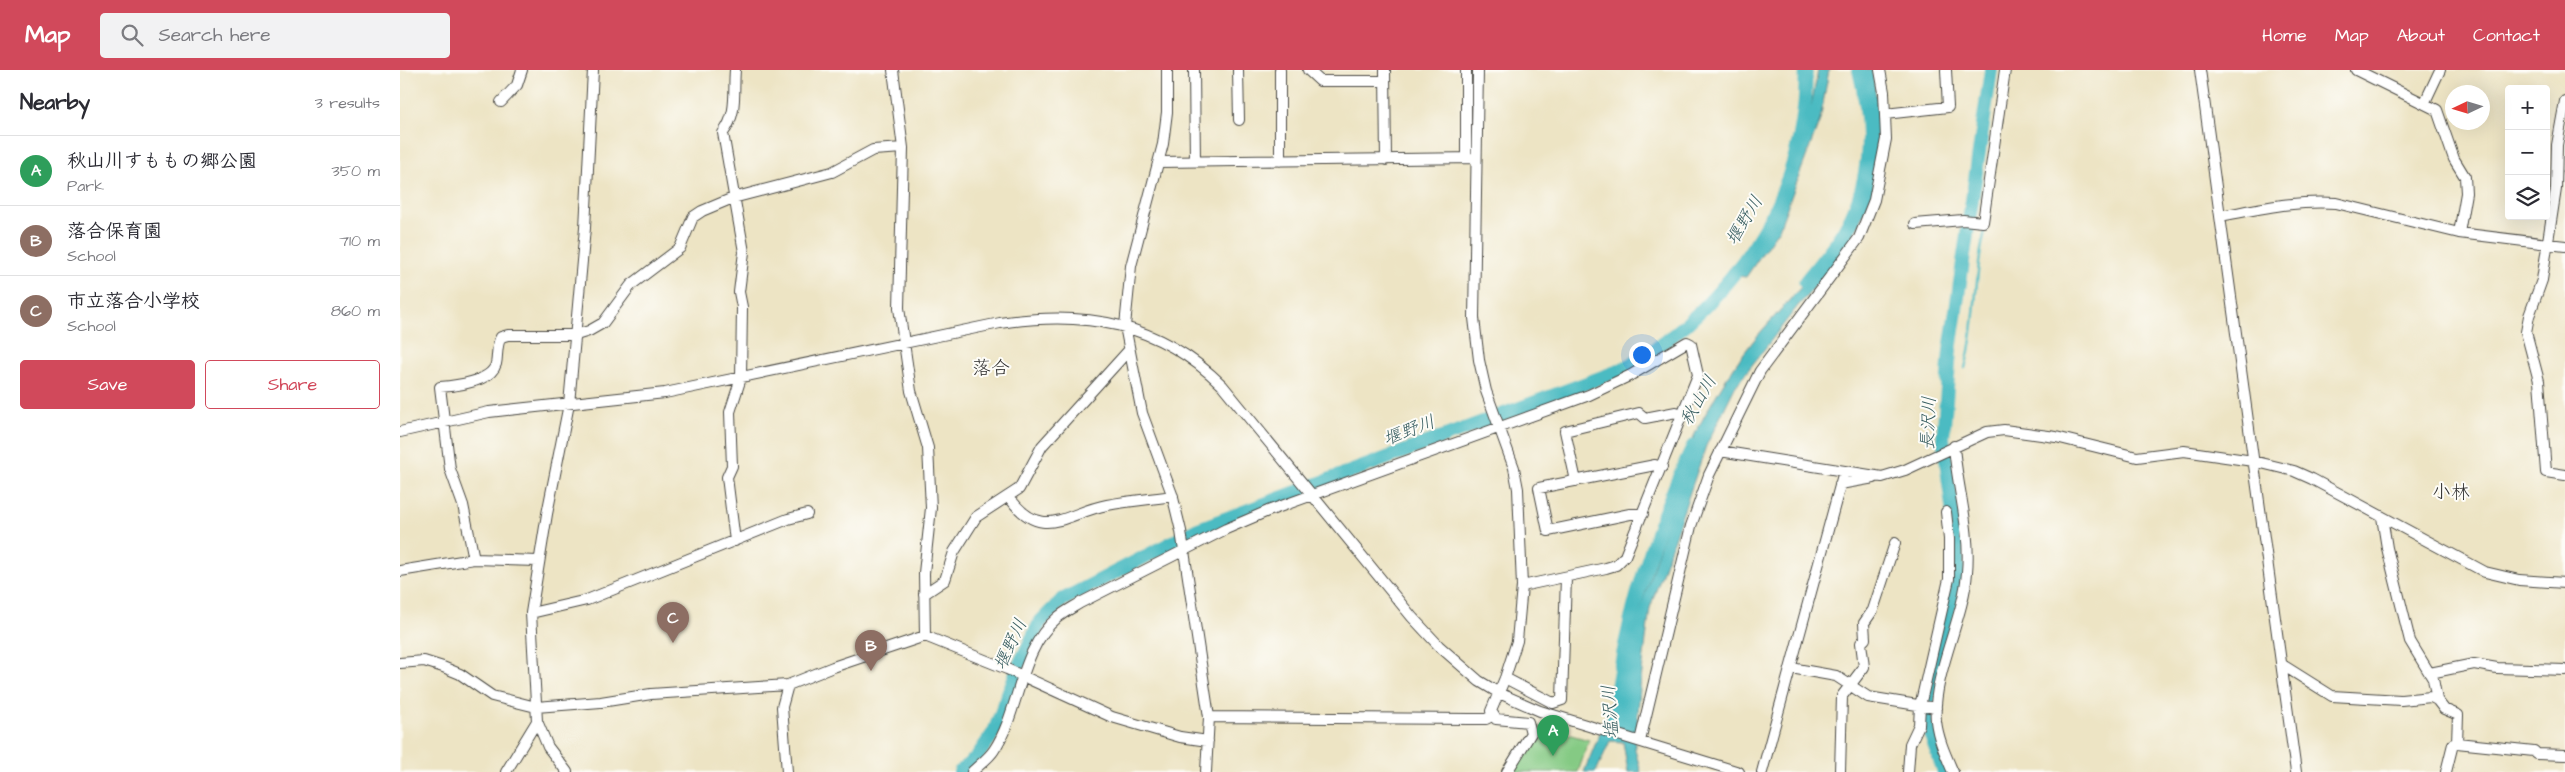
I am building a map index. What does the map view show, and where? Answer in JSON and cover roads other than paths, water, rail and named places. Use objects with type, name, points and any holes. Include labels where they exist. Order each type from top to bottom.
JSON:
[{"type":"street","points":[[501,102],[517,85],[522,70]]},
{"type":"street","points":[[567,772],[548,747],[537,721],[531,614],[538,562],[569,404],[576,335],[593,70]]},
{"type":"street","points":[[734,542],[727,477],[732,466],[730,412],[741,378],[742,307],[739,292],[744,252],[723,133],[730,124],[734,108],[735,70]]},
{"type":"street","points":[[893,70],[903,148],[900,308],[911,391],[928,448],[931,508],[926,540],[925,636]]},
{"type":"street","points":[[1167,70],[1167,112],[1159,162],[1131,266],[1125,326],[1142,413],[1172,496],[1181,531],[1209,717],[1206,772]]},
{"type":"street","points":[[1194,70],[1195,162]]},
{"type":"street","points":[[1238,70],[1239,120]]},
{"type":"street","points":[[1280,70],[1280,161]]},
{"type":"street","points":[[1308,70],[1320,81],[1385,81]]},
{"type":"street","points":[[1385,70],[1386,160]]},
{"type":"street","points":[[1466,70],[1471,158],[1474,318],[1479,360],[1498,427],[1514,468],[1518,489],[1522,586],[1517,641],[1505,678],[1491,711],[1492,716]]},
{"type":"street","points":[[1471,158],[1478,70]]},
{"type":"street","points":[[1639,741],[1691,526],[1720,451],[1760,371],[1859,238],[1874,200],[1886,139],[1880,70]]},
{"type":"street","points":[[1885,114],[1948,107],[1946,70]]},
{"type":"street","points":[[1915,224],[1963,220],[1983,222],[2005,70]]},
{"type":"street","points":[[2200,70],[2296,772]]},
{"type":"street","points":[[2356,70],[2425,102],[2437,110],[2451,150],[2465,177],[2466,193],[2459,234]]},
{"type":"street","points":[[2425,102],[2440,70]]},
{"type":"street","points":[[2565,101],[2558,136],[2556,189],[2542,280],[2529,316],[2526,332],[2539,382],[2546,472],[2565,475]]},
{"type":"street","points":[[474,559],[463,506],[450,469],[440,387],[467,384],[491,372],[495,367],[501,337],[576,335],[603,323],[632,285],[680,248],[693,217],[733,198],[832,172],[873,150],[903,148]]},
{"type":"street","points":[[1159,162],[1471,158]]},
{"type":"street","points":[[2220,216],[2293,203],[2316,201],[2336,203],[2459,234],[2565,246]]},
{"type":"street","points":[[400,432],[489,412],[666,393],[1037,317],[1082,317],[1125,326],[1174,349],[1214,377],[1434,641],[1479,681],[1499,693],[1540,711],[1739,772]]},
{"type":"street","points":[[972,772],[993,752],[1006,730],[1034,651],[1047,629],[1057,618],[1111,586],[1183,548],[1251,518],[1312,494],[1589,395],[1631,376],[1687,342],[1691,344],[1698,375],[1625,556],[1616,565],[1522,586]]},
{"type":"street","points":[[924,594],[945,580],[954,552],[976,517],[1019,490],[1025,482],[1042,446],[1129,350]]},
{"type":"street","points":[[1576,481],[1565,431],[1639,413],[1645,418],[1676,412],[1683,414]]},
{"type":"street","points":[[1840,484],[1882,477],[1905,470],[1953,446],[1987,432],[2004,430],[2056,436],[2136,457],[2184,451],[2253,460],[2294,472],[2485,572],[2519,580],[2565,583]]},
{"type":"street","points":[[1953,446],[1968,544],[1968,568],[1966,590],[1948,652],[1935,708],[1940,739],[1953,772]]},
{"type":"street","points":[[1720,451],[1882,477]]},
{"type":"street","points":[[1643,514],[1630,514],[1548,531],[1540,488],[1655,465],[1662,467]]},
{"type":"street","points":[[1762,772],[1844,471]]},
{"type":"street","points":[[1009,496],[1026,516],[1040,522],[1053,523],[1106,505],[1172,496]]},
{"type":"street","points":[[1908,772],[1910,744],[1919,725],[1921,706],[1949,580],[1949,539],[1946,512]]},
{"type":"street","points":[[531,614],[587,600],[734,542],[788,518],[807,514]]},
{"type":"street","points":[[2382,517],[2386,548],[2410,641],[2430,673],[2436,688],[2437,700]]},
{"type":"street","points":[[1840,772],[1842,696],[1849,684],[1864,667],[1861,643],[1865,638],[1864,623],[1873,610],[1895,543]]},
{"type":"street","points":[[400,571],[474,559],[538,562]]},
{"type":"street","points":[[1505,678],[1553,703],[1562,700],[1566,577]]},
{"type":"street","points":[[400,663],[424,661],[443,667],[460,674],[492,696],[536,707],[601,702],[651,694],[788,685],[833,667],[925,636],[1024,676],[1112,717],[1142,728],[1208,741]]},
{"type":"street","points":[[2282,664],[2332,696],[2401,700],[2431,697],[2437,700],[2444,709],[2458,715],[2457,743]]},
{"type":"street","points":[[2430,673],[2474,664],[2498,668],[2565,670]]},
{"type":"street","points":[[1791,668],[1836,676],[1868,697],[1935,708]]},
{"type":"street","points":[[786,772],[782,707],[788,685]]},
{"type":"street","points":[[1209,717],[1486,719],[1492,716]]},
{"type":"street","points":[[1492,716],[1496,719],[1528,722],[1531,728],[1531,733],[1507,772]]},
{"type":"street","points":[[506,772],[537,721]]},
{"type":"street","points":[[2446,772],[2453,744],[2457,743],[2534,750],[2537,754],[2565,755]]},
{"type":"water","points":[[1818,70],[1829,70],[1820,120],[1779,229],[1746,277],[1735,276],[1765,232],[1784,193],[1804,133]]},
{"type":"water","name":"塩沢川","points":[[1862,70],[1872,70],[1879,115],[1877,161],[1872,196],[1853,236],[1836,263],[1797,307],[1735,387],[1706,446],[1650,608],[1640,688],[1635,750],[1641,772],[1628,772],[1623,742],[1610,741],[1596,772],[1584,772],[1606,718],[1694,436],[1721,386],[1745,351],[1816,270],[1845,232],[1856,212],[1867,179],[1870,148],[1868,101]]},
{"type":"waterway","name":"堰野川","points":[[960,772],[976,758],[994,732],[1019,665],[1040,622],[1062,600],[1198,529],[1621,370],[1655,348],[1688,323],[1744,261],[1766,226],[1784,188],[1797,149],[1805,103],[1806,70]]},
{"type":"waterway","name":"秋山川","points":[[1805,282],[1847,226],[1863,181],[1868,144],[1868,125],[1859,70]]},
{"type":"waterway","name":"長沢川","points":[[1944,772],[1926,722],[1929,697],[1958,571],[1956,536],[1943,438],[1950,351],[1991,70]]},
{"type":"waterway","points":[[1965,368],[1972,332],[1979,260],[1987,224]]},
{"type":"waterway","name":"秋山川","points":[[1616,694],[1636,599],[1667,506],[1693,446]]},
{"type":"place","name":"市立落合小学校","points":[[673,643]]},
{"type":"place","name":"落合保育園","points":[[871,671]]},
{"type":"place","name":"秋山川すももの郷公園","points":[[1553,756]]},
{"type":"district","name":"落合","points":[[991,367]]},
{"type":"district","name":"小林","points":[[2451,491]]}]
